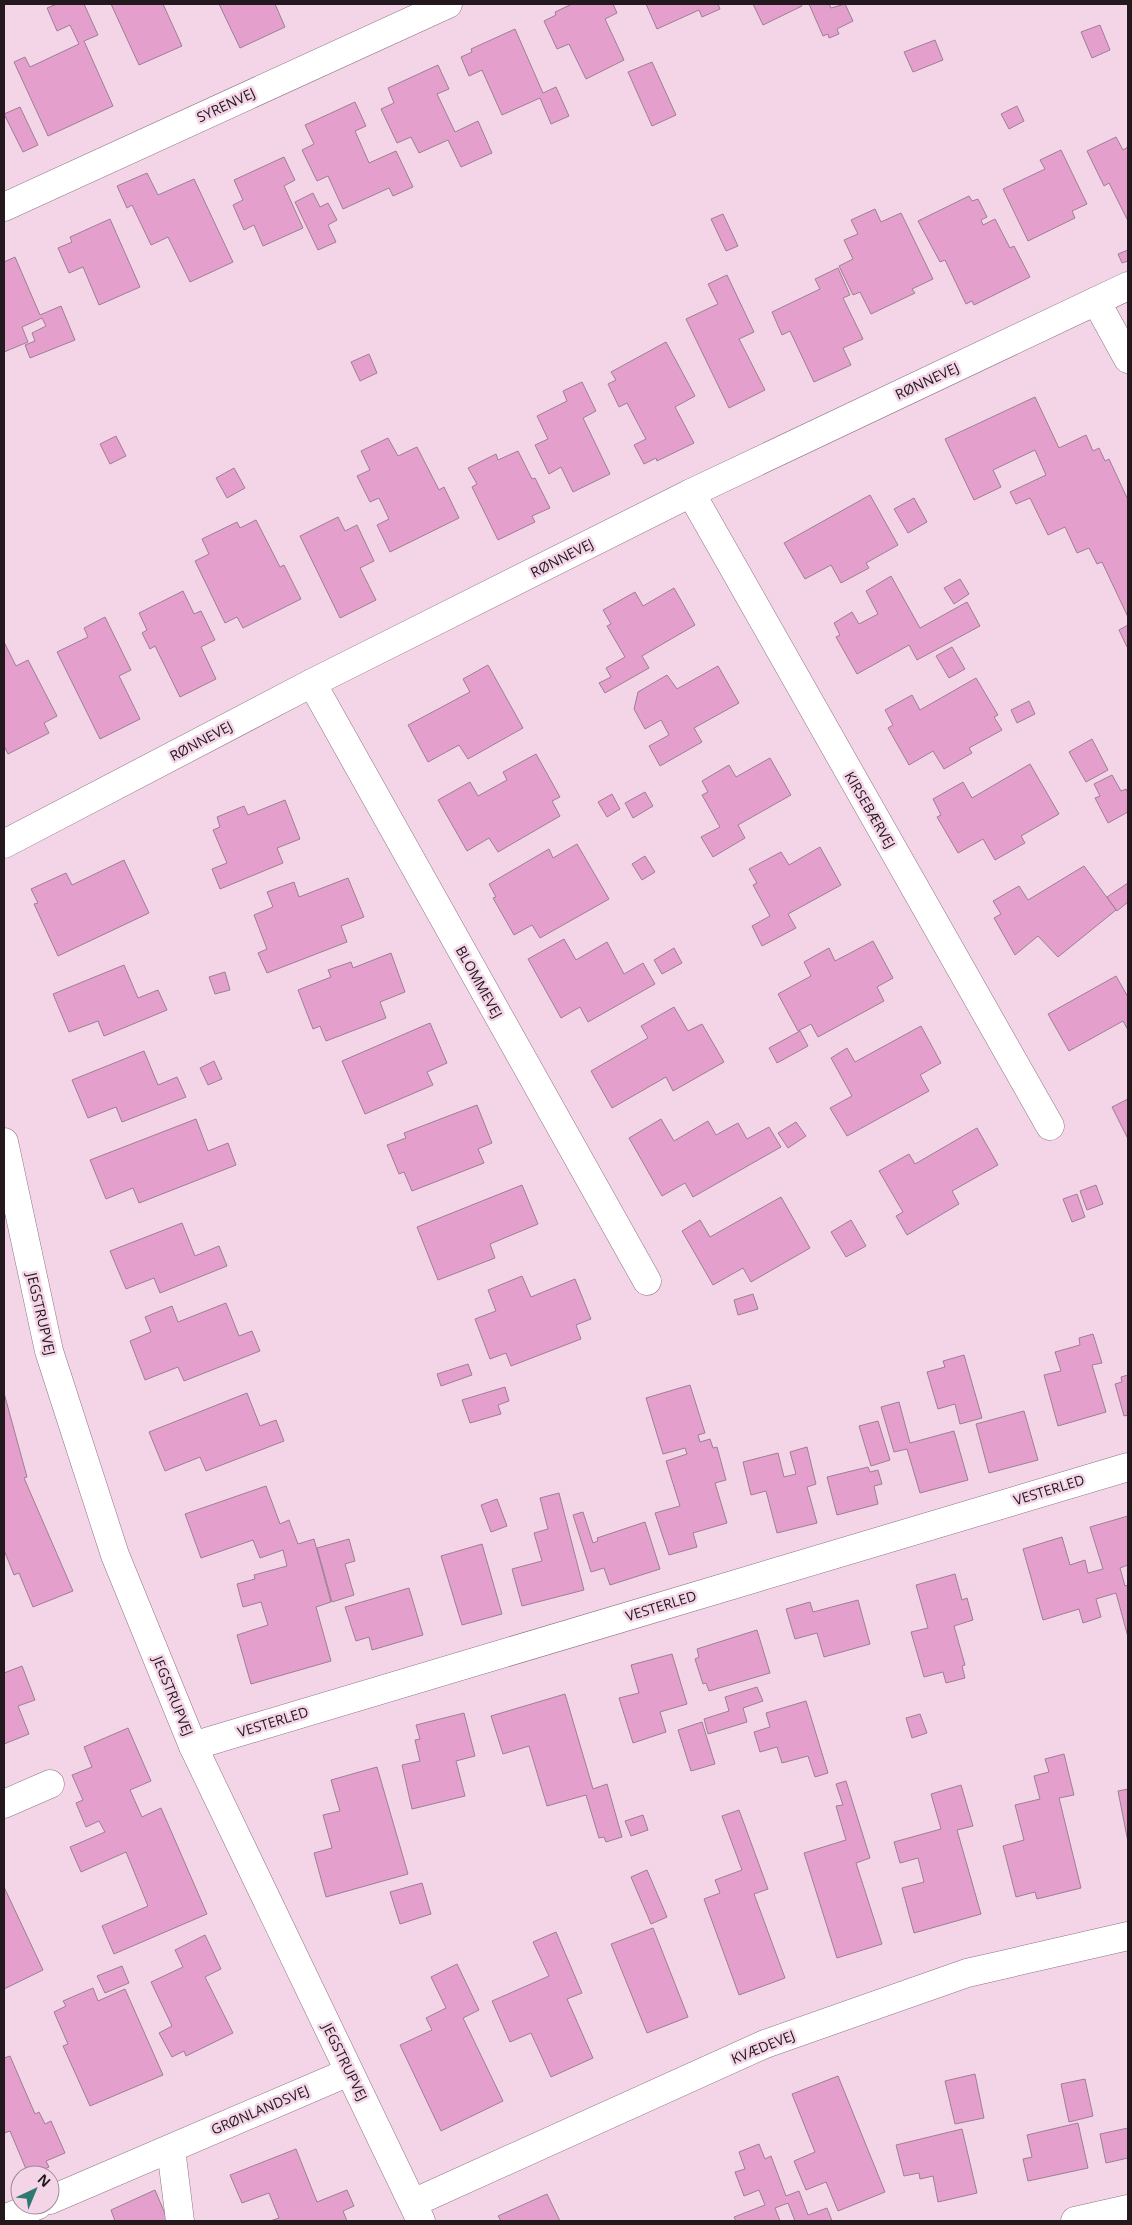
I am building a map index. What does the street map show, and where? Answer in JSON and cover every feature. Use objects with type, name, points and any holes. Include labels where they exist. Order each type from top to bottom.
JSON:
[{"type":"street","name":"SYRENVEJ","points":[[4,207],[448,4]]},
{"type":"street","name":"RØNNEVEJ","points":[[4,844],[312,683],[691,493],[1128,286]]},
{"type":"street","points":[[1096,301],[1128,359]]},
{"type":"street","name":"KIRSEBÆRVEJ","points":[[691,493],[1050,1126]]},
{"type":"street","name":"BLOMMEVEJ","points":[[312,683],[647,1281]]},
{"type":"street","name":"JEGSTRUPVEJ","points":[[4,1142],[49,1351],[115,1555],[193,1746],[417,2212]]},
{"type":"street","name":"VESTERLED","points":[[193,1746],[1128,1467]]},
{"type":"street","points":[[4,1804],[50,1784]]},
{"type":"street","name":"KVÆDEVEJ","points":[[417,2212],[765,2044],[967,1973],[1128,1936]]},
{"type":"street","name":"GRØNLANDSVEJ","points":[[60,2196],[349,2072]]},
{"type":"street","points":[[171,2149],[180,2221]]},
{"type":"street","points":[[1076,2221],[1128,2209]]},
{"type":"building","points":[[57,4],[84,4],[98,35],[84,41],[113,106],[48,136],[14,62],[25,57],[30,67],[79,44],[70,25],[57,31],[47,8]]},
{"type":"building","points":[[111,4],[163,4],[182,46],[139,65]]},
{"type":"building","points":[[219,4],[275,4],[285,27],[240,48]]},
{"type":"building","points":[[572,4],[613,4],[617,13],[605,19],[624,60],[586,79],[569,44],[557,49],[544,21],[556,15],[555,12]]},
{"type":"building","points":[[646,4],[718,4],[720,9],[702,17],[699,10],[657,29]]},
{"type":"building","points":[[753,4],[801,4],[802,6],[763,25]]},
{"type":"building","points":[[809,4],[829,4],[831,8],[845,4],[853,21],[837,29],[839,34],[829,38],[828,34],[823,36]]},
{"type":"building","points":[[1100,25],[1110,50],[1092,58],[1081,32]]},
{"type":"building","points":[[515,29],[543,93],[556,87],[569,116],[551,124],[540,98],[502,115],[482,70],[469,76],[461,57],[472,52],[471,49]]},
{"type":"building","points":[[935,40],[943,60],[913,72],[904,52]]},
{"type":"building","points":[[652,62],[676,115],[652,126],[628,72]]},
{"type":"building","points":[[438,65],[449,89],[437,94],[455,132],[478,121],[492,153],[461,167],[448,140],[419,153],[411,137],[397,143],[381,109],[394,103],[388,88]]},
{"type":"building","points":[[355,102],[366,126],[355,131],[369,163],[396,151],[413,187],[393,196],[389,188],[343,209],[328,176],[317,181],[302,150],[314,144],[305,125]]},
{"type":"building","points":[[1017,106],[1024,121],[1009,129],[1001,114]]},
{"type":"building","points":[[20,107],[38,145],[23,152],[4,114]]},
{"type":"building","points":[[1116,137],[1123,150],[1128,147],[1128,221],[1109,183],[1104,186],[1087,151]]},
{"type":"building","points":[[1061,150],[1087,204],[1072,211],[1075,218],[1028,241],[1003,189],[1045,169],[1040,160]]},
{"type":"building","points":[[284,157],[295,180],[284,186],[303,228],[263,246],[254,225],[244,230],[233,205],[243,200],[234,180]]},
{"type":"building","points":[[147,173],[158,195],[194,179],[233,262],[190,282],[168,237],[151,245],[132,205],[127,208],[117,186]]},
{"type":"building","points":[[313,193],[320,207],[328,203],[337,220],[328,225],[336,242],[318,250],[295,202]]},
{"type":"building","points":[[969,196],[972,201],[978,199],[987,217],[981,220],[983,225],[995,219],[1010,248],[1014,246],[1030,277],[974,305],[972,301],[966,304],[945,260],[940,262],[918,221]]},
{"type":"building","points":[[875,209],[881,222],[901,213],[933,279],[912,289],[915,293],[871,314],[860,292],[853,295],[839,266],[853,259],[844,240],[858,234],[851,220]]},
{"type":"building","points":[[723,214],[738,246],[726,251],[711,219]]},
{"type":"building","points":[[110,219],[140,287],[99,305],[83,267],[69,273],[58,248],[72,242],[70,237]]},
{"type":"building","points":[[1128,250],[1128,261],[1122,263],[1118,254]]},
{"type":"building","points":[[15,257],[40,315],[61,306],[75,340],[30,358],[25,345],[35,341],[32,333],[46,326],[42,318],[22,327],[28,342],[4,352],[4,262]]},
{"type":"building","points":[[838,268],[850,295],[843,298],[863,339],[843,348],[851,365],[814,382],[790,331],[782,335],[772,312],[820,289],[815,279]]},
{"type":"building","points":[[727,275],[754,332],[739,339],[765,390],[729,408],[686,319],[718,304],[708,284]]},
{"type":"building","points":[[666,342],[695,396],[675,407],[694,443],[657,461],[656,458],[644,464],[634,445],[646,439],[627,403],[619,407],[608,384],[616,380],[611,372]]},
{"type":"building","points":[[369,354],[377,373],[360,381],[351,362]]},
{"type":"building","points":[[582,382],[596,411],[583,418],[610,474],[573,492],[561,467],[549,474],[535,445],[548,439],[537,416],[567,401],[563,391]]},
{"type":"building","points":[[1035,397],[1059,448],[1086,435],[1093,451],[1099,448],[1105,461],[1109,459],[1128,500],[1128,617],[1102,562],[1097,564],[1089,548],[1077,553],[1065,527],[1048,535],[1030,498],[1016,504],[1010,492],[1046,475],[1035,450],[993,470],[1001,487],[974,500],[945,439]]},
{"type":"building","points":[[116,436],[126,456],[110,464],[100,444]]},
{"type":"building","points":[[388,438],[398,456],[417,447],[439,490],[444,487],[459,518],[390,552],[377,525],[389,519],[379,498],[370,502],[357,476],[370,470],[361,451]]},
{"type":"building","points":[[518,451],[532,479],[535,478],[550,508],[532,516],[535,522],[498,540],[472,487],[477,484],[468,468],[496,454],[498,460]]},
{"type":"building","points":[[234,468],[245,488],[227,498],[216,478]]},
{"type":"building","points":[[870,495],[898,545],[866,563],[869,568],[841,583],[831,565],[805,579],[784,543]]},
{"type":"building","points":[[914,498],[927,522],[908,533],[894,509]]},
{"type":"building","points":[[338,517],[345,531],[357,525],[374,561],[360,568],[376,600],[340,618],[300,536]]},
{"type":"building","points":[[256,520],[280,567],[284,565],[301,599],[243,628],[237,617],[225,623],[195,561],[209,554],[202,539],[237,522],[240,528]]},
{"type":"building","points":[[891,576],[920,628],[967,602],[980,626],[917,660],[909,645],[857,674],[836,637],[840,635],[834,623],[852,612],[859,624],[878,614],[866,591]]},
{"type":"building","points":[[960,579],[969,594],[954,604],[944,588]]},
{"type":"building","points":[[674,588],[695,625],[642,656],[649,668],[605,693],[599,683],[611,677],[606,668],[625,657],[607,626],[611,624],[603,610],[635,592],[643,606]]},
{"type":"building","points":[[183,591],[194,614],[201,611],[215,640],[201,647],[216,679],[180,697],[155,646],[150,649],[142,633],[147,630],[139,613]]},
{"type":"building","points":[[105,617],[131,670],[119,676],[140,719],[100,739],[57,652],[88,637],[84,628]]},
{"type":"building","points":[[1128,625],[1128,646],[1127,647],[1119,630]]},
{"type":"building","points":[[4,642],[16,666],[28,660],[57,716],[44,723],[49,733],[8,754],[4,746]]},
{"type":"building","points":[[952,647],[965,669],[949,678],[936,656]]},
{"type":"building","points":[[488,665],[523,728],[468,759],[459,745],[428,762],[408,725],[470,692],[463,679]]},
{"type":"building","points":[[718,666],[739,703],[694,728],[702,742],[660,766],[649,746],[669,735],[661,720],[645,729],[634,709],[638,692],[667,675],[677,689]]},
{"type":"building","points":[[976,678],[998,715],[994,717],[1002,730],[969,748],[972,753],[944,769],[933,751],[909,765],[888,728],[893,725],[885,710],[912,695],[920,710]]},
{"type":"building","points":[[1029,701],[1035,714],[1017,723],[1011,710]]},
{"type":"building","points":[[1092,739],[1108,770],[1086,782],[1069,752]]},
{"type":"building","points":[[536,754],[560,797],[552,801],[560,816],[498,852],[489,838],[467,851],[438,800],[470,782],[478,796],[507,780],[503,772]]},
{"type":"building","points":[[770,758],[791,795],[738,825],[745,838],[713,857],[701,837],[720,827],[702,795],[708,792],[702,781],[729,765],[736,777]]},
{"type":"building","points":[[1030,764],[1059,814],[1021,836],[1025,843],[995,860],[983,839],[958,853],[937,817],[941,815],[933,799],[963,782],[972,798]]},
{"type":"building","points":[[1112,775],[1121,791],[1126,789],[1128,793],[1128,812],[1108,823],[1095,798],[1100,796],[1094,784]]},
{"type":"building","points":[[645,792],[653,806],[633,818],[625,803]]},
{"type":"building","points":[[612,794],[620,809],[607,817],[598,802]]},
{"type":"building","points":[[285,800],[300,839],[277,848],[283,863],[220,889],[212,869],[227,863],[213,830],[220,827],[217,817],[244,806],[248,815]]},
{"type":"building","points":[[577,844],[609,899],[540,938],[532,925],[514,935],[493,898],[496,897],[489,884],[549,849],[553,858]]},
{"type":"building","points":[[820,847],[841,885],[788,914],[796,928],[762,946],[752,926],[770,916],[753,885],[757,883],[749,869],[781,852],[789,865]]},
{"type":"building","points":[[645,856],[655,872],[642,880],[632,864]]},
{"type":"building","points":[[124,860],[149,913],[58,956],[34,904],[38,903],[31,889],[66,873],[72,885]]},
{"type":"building","points":[[1084,866],[1116,910],[1058,957],[1038,936],[1015,955],[994,918],[1001,914],[993,901],[1019,886],[1028,900]]},
{"type":"building","points":[[348,878],[364,917],[341,926],[347,942],[267,973],[258,953],[267,949],[254,915],[273,907],[267,892],[294,882],[299,897]]},
{"type":"building","points":[[1128,883],[1128,902],[1117,911],[1107,897]]},
{"type":"building","points":[[564,939],[576,960],[607,942],[624,974],[643,963],[655,984],[588,1022],[580,1007],[561,1018],[528,959]]},
{"type":"building","points":[[873,941],[893,978],[877,987],[884,1001],[818,1037],[811,1024],[798,1031],[778,994],[811,976],[804,962],[829,948],[835,961]]},
{"type":"building","points":[[674,948],[682,963],[662,974],[654,960]]},
{"type":"building","points":[[391,953],[405,992],[380,1002],[386,1018],[326,1041],[320,1026],[313,1029],[298,990],[331,977],[328,970],[351,962],[353,968]]},
{"type":"building","points":[[124,965],[138,998],[158,990],[167,1010],[104,1036],[98,1021],[69,1032],[53,994]]},
{"type":"building","points":[[225,972],[230,990],[215,994],[209,977]]},
{"type":"building","points":[[1116,976],[1128,997],[1128,1030],[1123,1021],[1069,1051],[1048,1014]]},
{"type":"building","points":[[674,1007],[688,1031],[702,1024],[724,1062],[673,1091],[666,1077],[612,1108],[591,1071],[648,1038],[641,1026]]},
{"type":"building","points":[[430,1023],[447,1063],[427,1072],[433,1085],[365,1114],[342,1061]]},
{"type":"building","points":[[921,1026],[941,1063],[920,1075],[929,1091],[847,1136],[830,1108],[852,1096],[831,1058],[847,1048],[855,1062]]},
{"type":"building","points":[[800,1031],[808,1046],[777,1063],[769,1048]]},
{"type":"building","points":[[144,1051],[158,1085],[177,1077],[186,1097],[122,1122],[116,1107],[88,1118],[72,1080]]},
{"type":"building","points":[[214,1061],[222,1079],[208,1085],[200,1068]]},
{"type":"building","points":[[1128,1099],[1128,1139],[1112,1107]]},
{"type":"building","points":[[477,1105],[492,1143],[478,1149],[484,1163],[412,1191],[404,1172],[399,1174],[387,1145],[406,1138],[404,1133]]},
{"type":"building","points":[[196,1119],[208,1151],[228,1143],[236,1165],[139,1203],[133,1188],[106,1199],[90,1160]]},
{"type":"building","points":[[661,1119],[674,1141],[708,1121],[716,1135],[738,1123],[747,1139],[769,1127],[781,1147],[693,1197],[685,1183],[662,1196],[629,1138]]},
{"type":"building","points":[[796,1122],[806,1136],[788,1148],[778,1133]]},
{"type":"building","points":[[977,1128],[998,1165],[952,1191],[959,1204],[907,1235],[896,1216],[903,1212],[879,1171],[909,1154],[915,1164]]},
{"type":"building","points":[[522,1185],[538,1224],[490,1244],[495,1258],[438,1280],[417,1227]]},
{"type":"building","points":[[1096,1185],[1103,1204],[1087,1210],[1080,1191]]},
{"type":"building","points":[[1077,1194],[1085,1217],[1072,1222],[1063,1199]]},
{"type":"building","points":[[781,1197],[810,1248],[751,1282],[743,1268],[713,1285],[682,1231],[700,1220],[710,1237]]},
{"type":"building","points":[[851,1220],[866,1246],[846,1257],[831,1232]]},
{"type":"building","points":[[182,1223],[195,1256],[219,1246],[227,1266],[160,1293],[154,1278],[126,1289],[110,1251]]},
{"type":"building","points":[[522,1276],[531,1297],[575,1279],[591,1319],[576,1325],[581,1339],[511,1366],[506,1353],[490,1359],[475,1319],[496,1311],[488,1290]]},
{"type":"building","points":[[753,1294],[758,1309],[738,1315],[734,1300]]},
{"type":"building","points":[[226,1303],[239,1336],[252,1331],[260,1351],[184,1381],[178,1367],[145,1380],[130,1341],[151,1332],[145,1317],[172,1306],[178,1322]]},
{"type":"building","points":[[1093,1334],[1102,1363],[1092,1365],[1106,1412],[1058,1426],[1044,1375],[1061,1371],[1055,1352],[1080,1345],[1079,1338]]},
{"type":"building","points":[[964,1355],[982,1418],[960,1424],[955,1404],[938,1409],[927,1372],[945,1367],[943,1361]]},
{"type":"building","points":[[468,1364],[472,1375],[441,1386],[437,1374]]},
{"type":"building","points":[[1128,1375],[1128,1415],[1124,1416],[1115,1384],[1122,1382],[1121,1377]]},
{"type":"building","points":[[690,1385],[705,1433],[698,1435],[700,1442],[710,1439],[713,1448],[717,1447],[726,1480],[715,1483],[727,1523],[693,1533],[697,1547],[669,1555],[655,1513],[680,1506],[666,1461],[687,1454],[685,1448],[663,1454],[646,1398]]},
{"type":"building","points":[[505,1387],[509,1401],[498,1405],[501,1414],[470,1423],[462,1400]]},
{"type":"building","points":[[4,1393],[27,1477],[24,1478],[73,1591],[33,1607],[19,1573],[14,1575],[4,1550]]},
{"type":"building","points":[[247,1393],[260,1426],[276,1420],[284,1441],[206,1471],[200,1457],[165,1471],[149,1432]]},
{"type":"building","points":[[899,1402],[910,1443],[954,1431],[968,1480],[920,1493],[907,1449],[894,1452],[881,1407]]},
{"type":"building","points":[[1024,1411],[1038,1460],[989,1473],[976,1424]]},
{"type":"building","points":[[878,1421],[890,1460],[871,1466],[859,1426]]},
{"type":"building","points":[[807,1447],[816,1484],[807,1487],[817,1523],[777,1533],[766,1491],[751,1495],[743,1462],[778,1453],[784,1477],[796,1474],[790,1452]]},
{"type":"building","points":[[868,1467],[870,1472],[878,1470],[882,1484],[874,1486],[878,1504],[837,1515],[827,1477]]},
{"type":"building","points":[[266,1486],[280,1524],[289,1520],[298,1544],[314,1539],[331,1602],[316,1607],[331,1661],[251,1684],[237,1635],[268,1625],[261,1602],[243,1607],[237,1584],[255,1579],[254,1575],[287,1566],[283,1550],[260,1558],[253,1540],[201,1558],[185,1514]]},
{"type":"building","points":[[559,1493],[584,1590],[522,1606],[512,1569],[542,1561],[534,1533],[548,1529],[540,1498]]},
{"type":"building","points":[[497,1499],[507,1526],[491,1532],[481,1505]]},
{"type":"building","points":[[583,1512],[593,1543],[598,1541],[597,1538],[645,1522],[660,1569],[610,1585],[604,1568],[591,1572],[573,1515]]},
{"type":"building","points":[[1128,1516],[1128,1565],[1120,1568],[1125,1586],[1128,1585],[1128,1637],[1116,1593],[1096,1599],[1101,1617],[1083,1623],[1079,1609],[1043,1620],[1023,1549],[1062,1537],[1070,1565],[1085,1560],[1088,1573],[1103,1569],[1090,1527]]},
{"type":"building","points":[[349,1539],[355,1561],[345,1564],[354,1595],[332,1602],[317,1548]]},
{"type":"building","points":[[482,1544],[502,1614],[462,1625],[441,1556]]},
{"type":"building","points":[[955,1574],[962,1600],[967,1598],[973,1620],[954,1626],[965,1665],[962,1666],[965,1678],[946,1683],[943,1672],[924,1677],[911,1632],[928,1628],[916,1585]]},
{"type":"building","points":[[409,1588],[423,1635],[372,1650],[369,1637],[356,1641],[345,1607]]},
{"type":"building","points":[[858,1600],[870,1644],[824,1657],[817,1633],[795,1639],[786,1609],[810,1602],[813,1612]]},
{"type":"building","points":[[757,1630],[770,1673],[709,1691],[706,1683],[703,1684],[695,1659],[699,1657],[697,1649]]},
{"type":"building","points":[[672,1654],[687,1704],[660,1712],[666,1732],[633,1743],[619,1698],[639,1693],[631,1665]]},
{"type":"building","points":[[22,1666],[35,1700],[18,1706],[29,1734],[4,1744],[4,1673]]},
{"type":"building","points":[[757,1687],[763,1701],[743,1708],[747,1722],[708,1734],[704,1719],[729,1711],[725,1697]]},
{"type":"building","points":[[565,1694],[593,1789],[607,1784],[622,1837],[606,1842],[604,1837],[599,1838],[586,1795],[547,1806],[529,1746],[503,1754],[491,1716]]},
{"type":"building","points":[[806,1701],[828,1773],[815,1777],[808,1756],[782,1763],[777,1747],[760,1752],[754,1732],[770,1727],[766,1713]]},
{"type":"building","points":[[464,1713],[475,1756],[456,1761],[465,1796],[412,1809],[402,1765],[420,1761],[415,1740],[420,1739],[416,1725]]},
{"type":"building","points":[[920,1714],[927,1733],[912,1738],[906,1718]]},
{"type":"building","points":[[702,1722],[715,1764],[691,1771],[678,1730]]},
{"type":"building","points":[[128,1728],[151,1781],[130,1790],[142,1817],[161,1808],[207,1914],[114,1954],[102,1926],[148,1906],[126,1852],[81,1872],[70,1847],[105,1832],[99,1821],[86,1827],[76,1803],[83,1800],[72,1775],[92,1767],[84,1747]]},
{"type":"building","points":[[1064,1754],[1074,1795],[1059,1798],[1081,1888],[1037,1899],[1035,1892],[1016,1897],[1003,1846],[1024,1840],[1015,1805],[1040,1799],[1034,1776],[1049,1772],[1045,1759]]},
{"type":"building","points":[[377,1767],[408,1874],[326,1897],[314,1853],[332,1848],[323,1815],[340,1811],[331,1780]]},
{"type":"building","points":[[846,1781],[870,1858],[856,1863],[882,1944],[837,1958],[804,1853],[846,1840],[836,1806],[843,1805],[836,1784]]},
{"type":"building","points":[[961,1785],[973,1826],[957,1830],[981,1914],[914,1933],[902,1888],[924,1882],[918,1858],[900,1863],[894,1842],[941,1829],[931,1794]]},
{"type":"building","points":[[1128,1789],[1128,1842],[1118,1791]]},
{"type":"building","points":[[739,1810],[768,1889],[754,1894],[785,1978],[739,1995],[704,1899],[720,1893],[715,1880],[742,1870],[722,1816]]},
{"type":"building","points":[[643,1815],[648,1830],[631,1836],[625,1821]]},
{"type":"building","points":[[647,1870],[667,1917],[651,1924],[631,1877]]},
{"type":"building","points":[[422,1883],[431,1914],[400,1924],[390,1892]]},
{"type":"building","points":[[4,1887],[43,1970],[4,1989]]},
{"type":"building","points":[[653,1928],[688,2017],[647,2033],[611,1944]]},
{"type":"building","points":[[556,1932],[582,1993],[567,1999],[593,2058],[551,2077],[531,2033],[510,2042],[492,2001],[549,1976],[533,1942]]},
{"type":"building","points":[[205,1935],[221,1969],[205,1977],[233,2033],[186,2056],[184,2051],[172,2057],[159,2033],[172,2026],[151,1982],[183,1967],[175,1950]]},
{"type":"building","points":[[457,1964],[479,2010],[463,2018],[503,2101],[441,2131],[400,2045],[432,2030],[426,2018],[446,2008],[431,1977]]},
{"type":"building","points":[[122,1966],[129,1983],[105,1993],[97,1976]]},
{"type":"building","points":[[93,1988],[98,2001],[125,1989],[163,2075],[90,2106],[63,2046],[68,2044],[54,2012],[66,2006],[63,2001]]},
{"type":"building","points":[[10,2056],[35,2114],[39,2112],[45,2124],[51,2121],[65,2153],[46,2161],[48,2165],[24,2165],[10,2131],[4,2133],[4,2058]]},
{"type":"building","points":[[975,2074],[984,2118],[955,2124],[945,2081]]},
{"type":"building","points":[[838,2076],[885,2192],[838,2211],[826,2182],[806,2190],[794,2161],[815,2152],[792,2094]]},
{"type":"building","points":[[1085,2079],[1093,2116],[1069,2122],[1061,2084]]},
{"type":"building","points":[[1078,2123],[1088,2168],[1028,2181],[1023,2159],[1032,2157],[1027,2135]]},
{"type":"building","points":[[1128,2128],[1128,2158],[1106,2163],[1100,2134]]},
{"type":"building","points":[[962,2129],[977,2193],[938,2202],[933,2176],[920,2179],[919,2173],[904,2176],[896,2145]]},
{"type":"building","points":[[759,2144],[765,2159],[771,2156],[786,2196],[799,2191],[808,2215],[827,2208],[832,2221],[795,2221],[788,2203],[775,2208],[780,2221],[736,2221],[734,2217],[765,2205],[759,2190],[744,2196],[735,2172],[745,2169],[739,2152]]},
{"type":"building","points":[[296,2149],[317,2202],[347,2190],[354,2206],[343,2211],[347,2221],[270,2221],[279,2218],[269,2193],[242,2203],[230,2175]]},
{"type":"building","points":[[155,2190],[168,2221],[115,2221],[111,2210]]},
{"type":"building","points":[[547,2194],[560,2221],[501,2221],[498,2216]]}]
